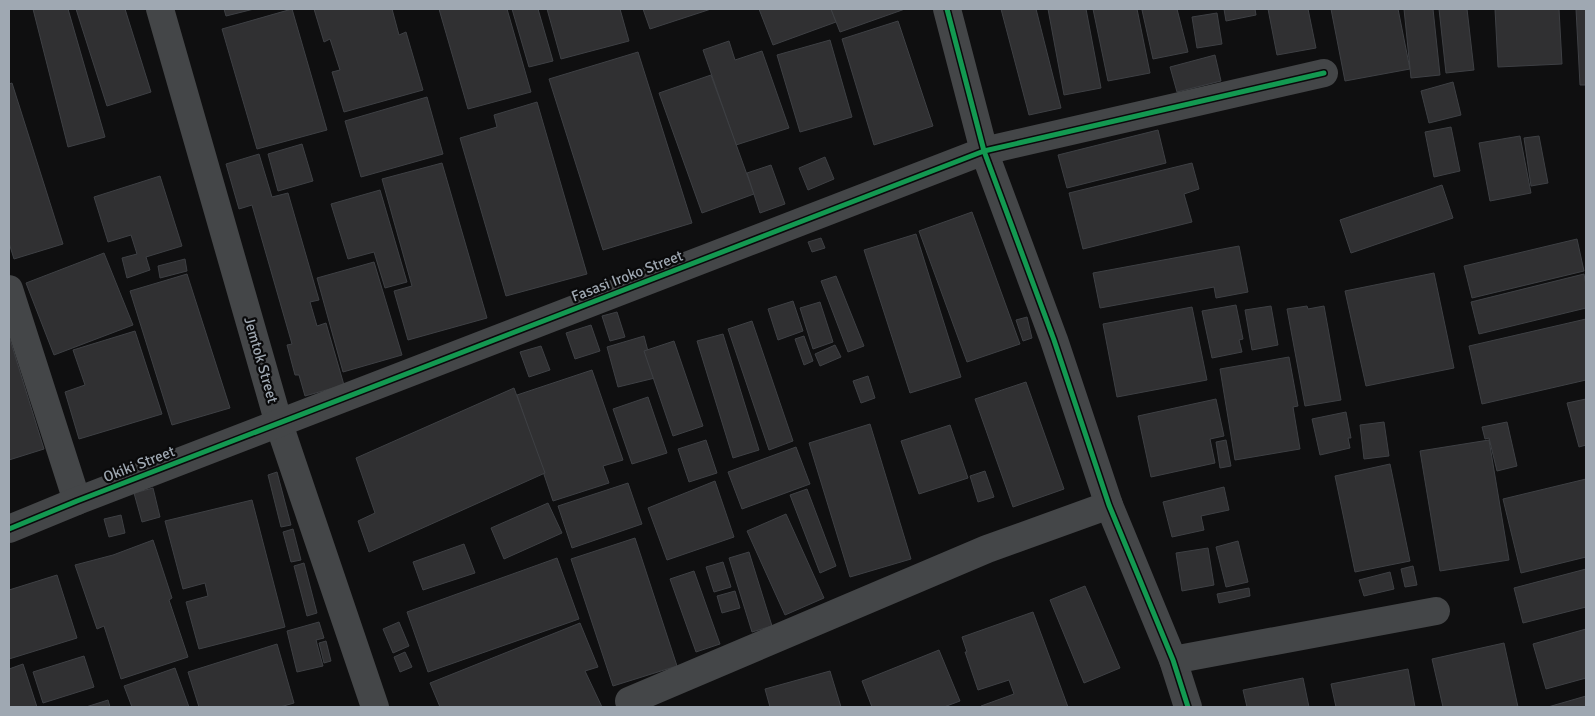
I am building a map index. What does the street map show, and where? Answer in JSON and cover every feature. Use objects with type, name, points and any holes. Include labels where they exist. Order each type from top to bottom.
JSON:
[{"type":"street","name":"Jemtok Street","points":[[160,9],[279,424],[375,707]]},
{"type":"street","points":[[947,9],[984,151],[1054,340],[1109,505],[1173,660],[1188,707]]},
{"type":"street","name":"Fasasi Iroko Street","points":[[279,424],[984,151],[1324,73]]},
{"type":"street","points":[[9,289],[77,501]]},
{"type":"street","name":"Okiki Street","points":[[9,529],[279,424]]},
{"type":"street","points":[[629,702],[987,549],[1109,505]]},
{"type":"street","points":[[1173,660],[1436,612]]},
{"type":"building","points":[[33,9],[68,9],[105,137],[68,147]]},
{"type":"building","points":[[76,9],[125,9],[151,92],[107,106]]},
{"type":"building","points":[[224,9],[254,9],[226,16]]},
{"type":"building","points":[[292,9],[327,130],[257,149],[222,29]]},
{"type":"building","points":[[314,9],[392,9],[399,35],[406,32],[423,90],[344,112],[332,72],[340,70],[330,39],[324,42]]},
{"type":"building","points":[[439,9],[507,9],[531,92],[468,109]]},
{"type":"building","points":[[512,9],[538,9],[553,61],[529,67]]},
{"type":"building","points":[[547,9],[620,9],[629,41],[561,59]]},
{"type":"building","points":[[643,9],[711,9],[650,29]]},
{"type":"building","points":[[759,9],[831,9],[836,22],[773,45]]},
{"type":"building","points":[[831,9],[905,9],[840,32]]},
{"type":"building","points":[[1001,9],[1036,9],[1061,108],[1029,115]]},
{"type":"building","points":[[1048,9],[1086,9],[1101,88],[1064,95]]},
{"type":"building","points":[[1093,9],[1137,9],[1150,73],[1108,81]]},
{"type":"building","points":[[1177,9],[1188,52],[1153,59],[1142,10]]},
{"type":"building","points":[[1224,9],[1255,9],[1256,15],[1226,21]]},
{"type":"building","points":[[1268,9],[1308,9],[1316,48],[1277,55]]},
{"type":"building","points":[[1331,9],[1398,9],[1410,69],[1345,81]]},
{"type":"building","points":[[1404,9],[1433,9],[1440,75],[1411,78]]},
{"type":"building","points":[[1439,9],[1467,9],[1474,70],[1446,73]]},
{"type":"building","points":[[1495,9],[1559,9],[1562,64],[1498,67]]},
{"type":"building","points":[[1576,9],[1586,9],[1586,85],[1580,85]]},
{"type":"building","points":[[1217,13],[1222,44],[1197,48],[1192,17]]},
{"type":"building","points":[[898,21],[933,126],[874,145],[842,39]]},
{"type":"building","points":[[830,40],[852,117],[800,132],[777,55]]},
{"type":"building","points":[[729,41],[735,60],[762,51],[789,128],[736,145],[703,50]]},
{"type":"building","points":[[638,52],[692,223],[603,250],[549,79]]},
{"type":"building","points":[[1215,55],[1221,81],[1177,92],[1170,67]]},
{"type":"building","points":[[711,75],[754,194],[702,213],[659,93]]},
{"type":"building","points":[[1453,82],[1461,115],[1429,123],[1421,91]]},
{"type":"building","points":[[12,83],[63,244],[14,259],[9,243],[9,84]]},
{"type":"building","points":[[427,97],[443,154],[361,177],[345,121]]},
{"type":"building","points":[[537,102],[587,274],[506,296],[460,138],[497,127],[494,115]]},
{"type":"building","points":[[1451,127],[1460,171],[1434,177],[1425,132]]},
{"type":"building","points":[[1158,130],[1166,163],[1067,188],[1058,155]]},
{"type":"building","points":[[1520,136],[1531,193],[1490,201],[1479,143]]},
{"type":"building","points":[[1539,136],[1548,183],[1531,186],[1524,138]]},
{"type":"building","points":[[302,144],[313,181],[278,191],[268,154]]},
{"type":"building","points":[[259,154],[272,197],[288,193],[319,300],[310,302],[317,326],[326,323],[344,385],[305,396],[299,375],[295,375],[287,345],[292,344],[252,205],[239,209],[226,164]]},
{"type":"building","points":[[825,157],[834,179],[808,190],[799,168]]},
{"type":"building","points":[[442,163],[487,318],[408,340],[394,291],[412,286],[382,179]]},
{"type":"building","points":[[1192,163],[1199,189],[1184,194],[1192,222],[1083,249],[1069,193]]},
{"type":"building","points":[[771,165],[785,204],[760,213],[747,173]]},
{"type":"building","points":[[160,176],[182,246],[146,257],[150,270],[127,278],[122,258],[137,254],[131,235],[108,242],[94,197]]},
{"type":"building","points":[[1442,185],[1453,218],[1351,253],[1340,220]]},
{"type":"building","points":[[380,190],[407,282],[385,288],[374,252],[348,259],[331,204]]},
{"type":"building","points":[[972,212],[1020,344],[967,362],[919,231]]},
{"type":"building","points":[[916,234],[961,377],[910,393],[864,250]]},
{"type":"building","points":[[821,238],[825,248],[812,252],[808,242]]},
{"type":"building","points":[[1577,239],[1584,271],[1472,298],[1464,266]]},
{"type":"building","points":[[1239,246],[1248,292],[1216,298],[1214,287],[1100,308],[1093,273]]},
{"type":"building","points":[[104,253],[133,325],[54,355],[26,283]]},
{"type":"building","points":[[185,259],[187,271],[160,278],[158,266]]},
{"type":"building","points":[[374,262],[402,355],[343,372],[317,278]]},
{"type":"building","points":[[1434,273],[1454,368],[1366,386],[1345,291]]},
{"type":"building","points":[[187,274],[230,408],[172,425],[130,291]]},
{"type":"building","points":[[1584,274],[1586,308],[1479,334],[1471,302]]},
{"type":"building","points":[[836,276],[864,346],[848,352],[821,281]]},
{"type":"building","points":[[793,301],[803,331],[778,340],[768,309]]},
{"type":"building","points":[[820,302],[833,342],[813,349],[800,308]]},
{"type":"building","points":[[1236,305],[1243,339],[1239,340],[1242,352],[1212,358],[1202,311]]},
{"type":"building","points":[[1271,306],[1278,345],[1252,350],[1245,310]]},
{"type":"building","points":[[1307,306],[1308,309],[1324,306],[1341,400],[1305,406],[1287,309]]},
{"type":"building","points":[[1192,307],[1207,380],[1117,397],[1103,324]]},
{"type":"building","points":[[617,312],[625,337],[610,341],[602,316]]},
{"type":"building","points":[[1027,317],[1032,338],[1023,341],[1016,320]]},
{"type":"building","points":[[1586,319],[1586,380],[1482,404],[1469,346]]},
{"type":"building","points":[[752,321],[793,441],[769,450],[728,329]]},
{"type":"building","points":[[591,325],[600,351],[575,359],[566,333]]},
{"type":"building","points":[[135,331],[162,414],[79,439],[65,392],[85,385],[73,350]]},
{"type":"building","points":[[723,334],[759,450],[733,458],[697,341]]},
{"type":"building","points":[[9,336],[44,449],[9,460]]},
{"type":"building","points":[[644,336],[655,378],[618,387],[607,347]]},
{"type":"building","points":[[804,336],[813,361],[804,365],[795,339]]},
{"type":"building","points":[[674,341],[703,426],[673,436],[644,351]]},
{"type":"building","points":[[835,345],[841,357],[820,366],[815,354]]},
{"type":"building","points":[[541,346],[550,370],[529,377],[520,352]]},
{"type":"building","points":[[1289,357],[1298,406],[1293,407],[1300,449],[1235,460],[1220,369]]},
{"type":"building","points":[[592,370],[623,460],[603,466],[609,483],[553,501],[517,395]]},
{"type":"building","points":[[868,376],[875,398],[861,403],[853,381]]},
{"type":"building","points":[[1026,382],[1064,489],[1013,507],[975,399]]},
{"type":"building","points":[[514,388],[545,473],[369,552],[358,521],[375,513],[356,458]]},
{"type":"building","points":[[648,397],[667,453],[632,464],[613,409]]},
{"type":"building","points":[[1216,399],[1224,436],[1210,439],[1215,463],[1151,477],[1138,416]]},
{"type":"building","points":[[1586,399],[1586,445],[1579,447],[1567,403]]},
{"type":"building","points":[[1346,412],[1351,438],[1348,438],[1350,448],[1320,455],[1312,419]]},
{"type":"building","points":[[1384,422],[1389,456],[1364,459],[1360,425]]},
{"type":"building","points":[[1507,422],[1517,466],[1497,471],[1489,438],[1485,439],[1482,427]]},
{"type":"building","points":[[870,424],[911,559],[850,577],[809,443]]},
{"type":"building","points":[[950,425],[968,478],[919,494],[901,441]]},
{"type":"building","points":[[706,440],[717,473],[689,482],[678,449]]},
{"type":"building","points":[[1226,440],[1231,466],[1220,468],[1216,442]]},
{"type":"building","points":[[1489,440],[1509,560],[1440,571],[1420,451]]},
{"type":"building","points":[[796,447],[810,484],[742,509],[728,472]]},
{"type":"building","points":[[1390,464],[1410,561],[1355,572],[1335,476]]},
{"type":"building","points":[[985,471],[994,497],[978,502],[970,476]]},
{"type":"building","points":[[277,472],[291,525],[281,527],[268,475]]},
{"type":"building","points":[[1586,479],[1586,557],[1521,573],[1503,499]]},
{"type":"building","points":[[715,481],[734,537],[667,560],[648,508]]},
{"type":"building","points":[[628,483],[642,524],[572,548],[558,506]]},
{"type":"building","points":[[1224,487],[1229,510],[1201,516],[1204,530],[1172,537],[1163,502]]},
{"type":"building","points":[[153,488],[160,517],[142,522],[134,493]]},
{"type":"building","points":[[807,489],[836,566],[820,573],[790,495]]},
{"type":"building","points":[[252,500],[285,627],[199,649],[186,602],[208,596],[205,583],[183,589],[165,521]]},
{"type":"building","points":[[548,503],[562,533],[504,559],[491,528]]},
{"type":"building","points":[[786,514],[824,598],[785,615],[747,531]]},
{"type":"building","points":[[121,515],[125,533],[109,537],[104,519]]},
{"type":"building","points":[[293,529],[301,560],[291,562],[283,532]]},
{"type":"building","points":[[635,538],[677,666],[613,686],[571,559]]},
{"type":"building","points":[[153,540],[172,598],[169,600],[188,657],[121,679],[104,626],[97,629],[75,565],[113,555]]},
{"type":"building","points":[[1238,541],[1248,582],[1226,587],[1216,547]]},
{"type":"building","points":[[464,544],[475,573],[423,590],[413,562]]},
{"type":"building","points":[[1208,548],[1214,585],[1182,591],[1176,553]]},
{"type":"building","points":[[749,552],[772,626],[752,632],[729,558]]},
{"type":"building","points":[[557,558],[579,619],[428,672],[407,612]]},
{"type":"building","points":[[723,562],[731,587],[714,592],[706,567]]},
{"type":"building","points":[[304,563],[317,613],[307,616],[294,566]]},
{"type":"building","points":[[1413,566],[1417,585],[1405,587],[1401,569]]},
{"type":"building","points":[[1586,569],[1586,607],[1523,623],[1514,588]]},
{"type":"building","points":[[694,571],[720,644],[696,652],[670,579]]},
{"type":"building","points":[[1390,572],[1394,589],[1364,596],[1359,580]]},
{"type":"building","points":[[57,575],[77,638],[9,659],[9,590]]},
{"type":"building","points":[[1085,586],[1120,668],[1084,683],[1050,600]]},
{"type":"building","points":[[1249,588],[1250,596],[1219,603],[1217,594]]},
{"type":"building","points":[[735,591],[740,608],[722,613],[717,596]]},
{"type":"building","points":[[1033,612],[1068,707],[981,707],[1014,694],[1009,680],[978,690],[962,637]]},
{"type":"building","points":[[319,622],[324,638],[316,640],[323,666],[297,672],[287,631]]},
{"type":"building","points":[[399,622],[409,646],[393,653],[383,629]]},
{"type":"building","points":[[580,623],[598,667],[585,671],[602,707],[440,707],[430,683]]},
{"type":"building","points":[[1586,629],[1586,678],[1546,689],[1533,644]]},
{"type":"building","points":[[326,641],[331,661],[324,663],[319,643]]},
{"type":"building","points":[[1504,643],[1518,707],[1443,707],[1432,659]]},
{"type":"building","points":[[277,644],[294,703],[280,707],[199,707],[188,672]]},
{"type":"building","points":[[939,650],[960,701],[944,707],[872,707],[862,681]]},
{"type":"building","points":[[405,652],[412,667],[400,672],[394,657]]},
{"type":"building","points":[[84,656],[94,687],[43,703],[33,672]]},
{"type":"building","points":[[23,664],[37,707],[9,707],[9,669]]},
{"type":"building","points":[[175,668],[189,707],[132,707],[124,686]]},
{"type":"building","points":[[1408,669],[1415,707],[1336,707],[1331,684]]},
{"type":"building","points":[[830,671],[841,707],[770,707],[765,689]]},
{"type":"building","points":[[1303,678],[1309,707],[1247,707],[1243,690]]},
{"type":"building","points":[[1586,696],[1586,707],[1548,707]]},
{"type":"building","points":[[108,700],[110,707],[86,707]]},
{"type":"cycle path","points":[[947,9],[984,151],[1054,340],[1109,505],[1173,660],[1188,707]]},
{"type":"cycle path","points":[[9,529],[77,501],[984,151],[1324,73]]}]
